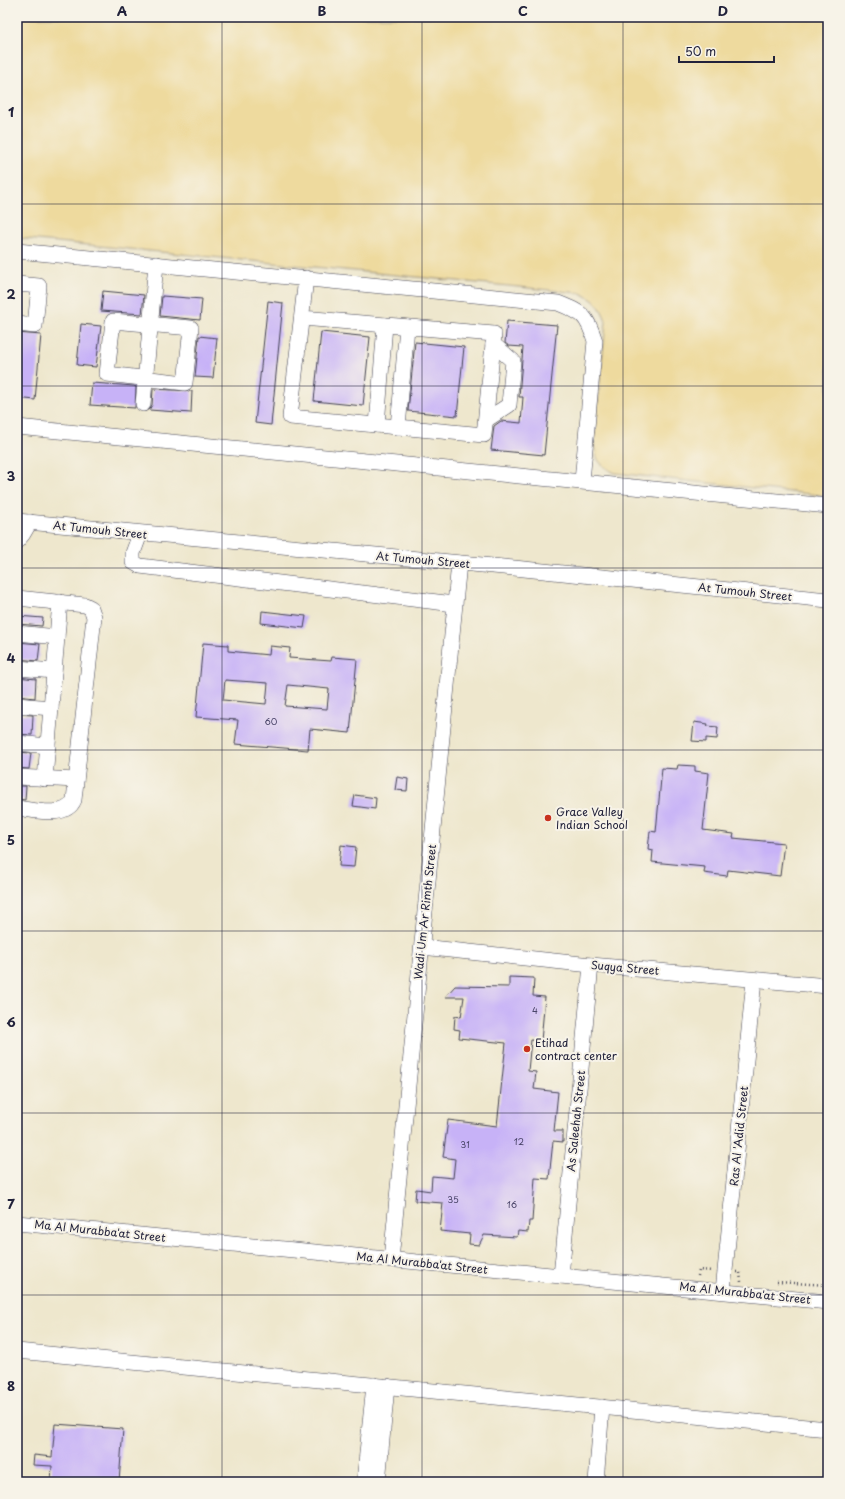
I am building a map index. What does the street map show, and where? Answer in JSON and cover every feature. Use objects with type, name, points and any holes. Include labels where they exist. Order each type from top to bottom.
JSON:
[{"type":"street","points":[[17,250],[558,303],[580,312],[590,323],[595,341],[582,481]]},
{"type":"street","points":[[143,404],[156,264]]},
{"type":"street","points":[[302,318],[494,334],[484,435],[290,417],[306,278]]},
{"type":"street","points":[[17,284],[39,286],[35,326],[17,324]]},
{"type":"street","points":[[113,321],[150,324],[191,328],[185,383],[107,374],[113,321]]},
{"type":"street","points":[[378,425],[385,325]]},
{"type":"street","points":[[398,427],[407,327]]},
{"type":"street","points":[[486,420],[509,405],[510,398],[513,361],[493,344]]},
{"type":"street","points":[[17,427],[828,506]]},
{"type":"street","points":[[17,541],[24,534],[23,522]]},
{"type":"street","name":"At Tumouh Street","points":[[23,522],[459,563],[828,600]]},
{"type":"street","points":[[140,534],[133,553],[133,562],[140,566],[454,604]]},
{"type":"street","name":"Wadi Um Ar Rimth Street","points":[[391,1260],[459,563]]},
{"type":"street","points":[[17,598],[88,606],[94,614],[74,800],[66,810],[58,812],[17,808]]},
{"type":"street","points":[[45,779],[60,602]]},
{"type":"street","points":[[17,633],[57,637]]},
{"type":"street","points":[[17,668],[54,671]]},
{"type":"street","points":[[17,706],[51,708]]},
{"type":"street","points":[[17,743],[48,746]]},
{"type":"street","points":[[17,777],[76,780]]},
{"type":"street","name":"Suqya Street","points":[[422,947],[591,965],[828,986]]},
{"type":"street","name":"As Saleehah Street","points":[[561,1276],[591,965]]},
{"type":"street","name":"Ras Al 'Adid Street","points":[[723,1291],[754,980]]},
{"type":"street","name":"Ma Al Murabba'at Street","points":[[17,1223],[828,1302]]},
{"type":"street","points":[[17,1351],[828,1429]]},
{"type":"street","points":[[364,1482],[381,1385]]},
{"type":"street","points":[[378,1482],[381,1385]]},
{"type":"street","points":[[596,1482],[602,1407]]},
{"type":"path","points":[[740,1280],[748,1280]]},
{"type":"path","points":[[772,1282],[828,1285]]},
{"type":"sand","points":[[17,17],[828,17],[828,496],[615,473],[602,465],[597,458],[594,444],[606,321],[602,311],[596,304],[580,293],[17,238]]},
{"type":"building","points":[[103,291],[144,295],[142,314],[101,311]]},
{"type":"building","points":[[162,296],[202,299],[200,320],[160,316]]},
{"type":"building","points":[[268,301],[283,303],[271,425],[255,423]]},
{"type":"building","points":[[507,321],[557,325],[544,455],[491,450],[494,426],[501,421],[521,423],[523,397],[519,397],[523,347],[509,346],[505,343]]},
{"type":"building","points":[[81,324],[101,326],[96,367],[77,365]]},
{"type":"building","points":[[321,332],[370,337],[363,406],[314,401]]},
{"type":"building","points":[[17,333],[41,335],[35,400],[17,398]]},
{"type":"building","points":[[199,336],[217,338],[213,378],[195,377]]},
{"type":"building","points":[[415,342],[464,347],[457,416],[408,411]]},
{"type":"building","points":[[92,383],[136,387],[135,408],[90,405]]},
{"type":"building","points":[[153,389],[192,391],[191,413],[149,410],[152,405]]},
{"type":"building","points":[[262,611],[306,616],[304,628],[261,623]]},
{"type":"building","points":[[17,616],[43,618],[42,626],[17,624]]},
{"type":"building","points":[[17,642],[40,644],[38,661],[17,659]]},
{"type":"building","points":[[203,643],[228,645],[228,651],[269,655],[270,646],[290,648],[289,658],[331,661],[332,657],[357,659],[350,733],[310,729],[308,750],[235,744],[238,720],[196,717]],"holes":[[[225,680],[268,683],[266,704],[223,700]],[[288,685],[329,689],[327,709],[285,706]]]},
{"type":"building","points":[[17,677],[36,679],[35,698],[17,696]]},
{"type":"building","points":[[17,714],[33,715],[32,735],[17,734]]},
{"type":"building","points":[[694,722],[708,724],[707,726],[718,727],[717,739],[706,738],[706,742],[692,741]]},
{"type":"building","points":[[17,752],[31,753],[29,769],[17,768]]},
{"type":"building","points":[[678,765],[695,766],[695,771],[709,773],[703,830],[734,834],[733,838],[784,843],[780,876],[728,870],[727,876],[704,873],[705,867],[652,862],[653,850],[648,849],[650,831],[656,832],[662,768],[677,769]]},
{"type":"building","points":[[397,777],[408,779],[407,791],[395,790]]},
{"type":"building","points":[[17,786],[26,786],[25,800],[17,799]]},
{"type":"building","points":[[355,795],[376,798],[375,809],[353,806]]},
{"type":"building","points":[[341,845],[356,847],[354,867],[339,866]]},
{"type":"building","points":[[509,977],[534,978],[533,996],[545,997],[541,1041],[531,1040],[528,1071],[536,1072],[534,1089],[558,1092],[554,1131],[563,1131],[563,1142],[553,1141],[549,1179],[535,1178],[532,1221],[529,1221],[528,1232],[518,1231],[517,1237],[484,1235],[479,1245],[469,1244],[470,1234],[440,1231],[443,1203],[415,1201],[416,1189],[431,1191],[432,1176],[453,1178],[455,1159],[443,1157],[448,1120],[497,1126],[506,1043],[459,1038],[460,1030],[454,1029],[455,1016],[461,1017],[464,997],[445,997],[455,986],[509,987]]},
{"type":"building","points":[[55,1424],[123,1429],[119,1482],[51,1482],[52,1466],[33,1465],[34,1455],[52,1457]]},
{"type":"place","name":"Grace Valley Indian School","points":[[548,818]]},
{"type":"place","name":"Etihad contract center","points":[[527,1049]]}]
